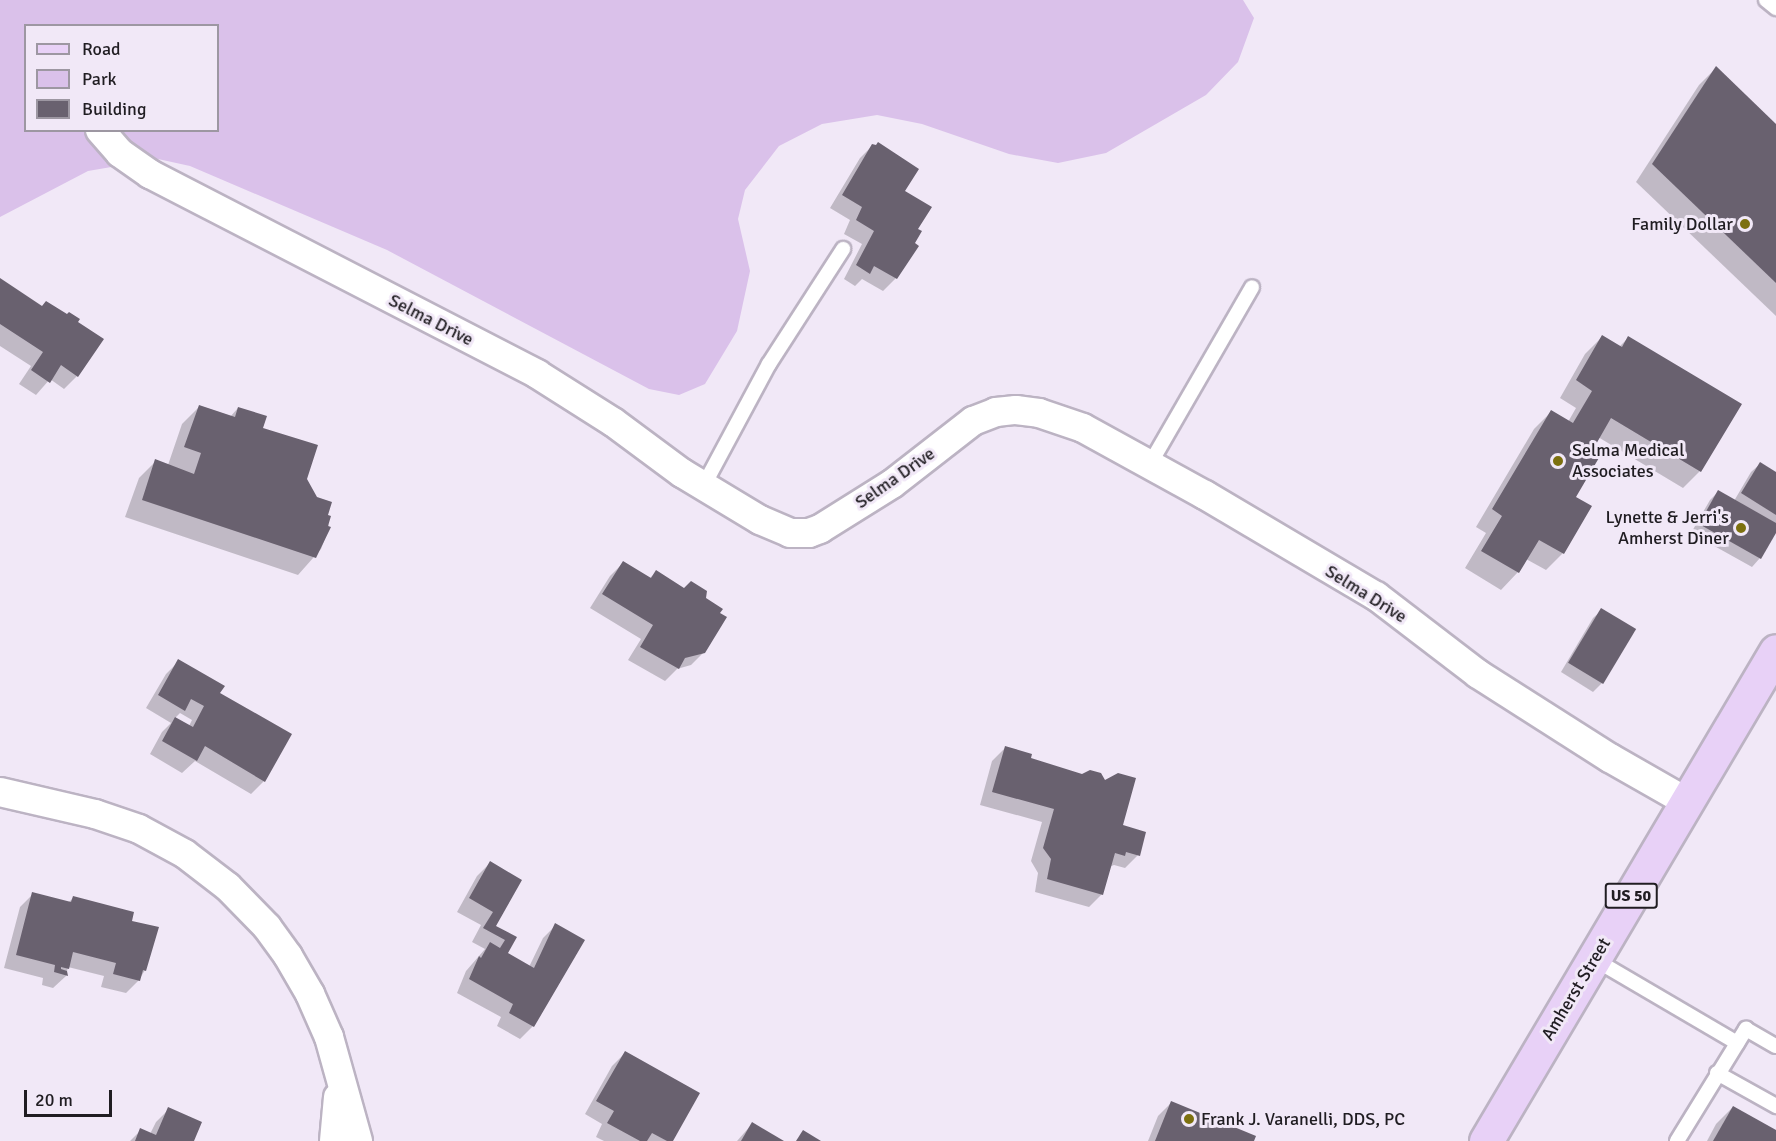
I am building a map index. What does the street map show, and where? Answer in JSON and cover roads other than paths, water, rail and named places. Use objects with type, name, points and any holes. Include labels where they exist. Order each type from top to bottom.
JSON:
[{"type":"main road","name":"Amherst Street","points":[[1486,1141],[1776,651]]},
{"type":"street","name":"Selma Drive","points":[[102,132],[120,153],[150,174],[537,374],[613,422],[672,466],[760,520],[790,533],[809,533],[820,529],[892,484],[973,421],[996,412],[1016,410],[1040,413],[1083,428],[1150,464],[1376,596],[1479,674],[1610,758],[1687,802]]},
{"type":"street","points":[[0,792],[95,814],[139,829],[185,854],[228,887],[267,927],[299,975],[329,1037],[358,1141]]},
{"type":"street","points":[[334,1141],[340,1080]]},
{"type":"lane","points":[[1766,0],[1776,8]]},
{"type":"lane","points":[[704,485],[769,364],[843,249]]},
{"type":"lane","points":[[1150,464],[1252,287]]},
{"type":"lane","points":[[1594,959],[1737,1043]]},
{"type":"lane","points":[[1677,1141],[1746,1029],[1776,1046]]},
{"type":"lane","points":[[1717,1073],[1776,1106]]},
{"type":"place","name":"Family Dollar","points":[[1745,224]]},
{"type":"place","name":"Selma Medical Associates","points":[[1558,461]]},
{"type":"place","name":"Lynette & Jerri's Amherst Diner","points":[[1741,528]]},
{"type":"place","name":"Frank J. Varanelli, DDS, PC","points":[[1189,1119]]}]
